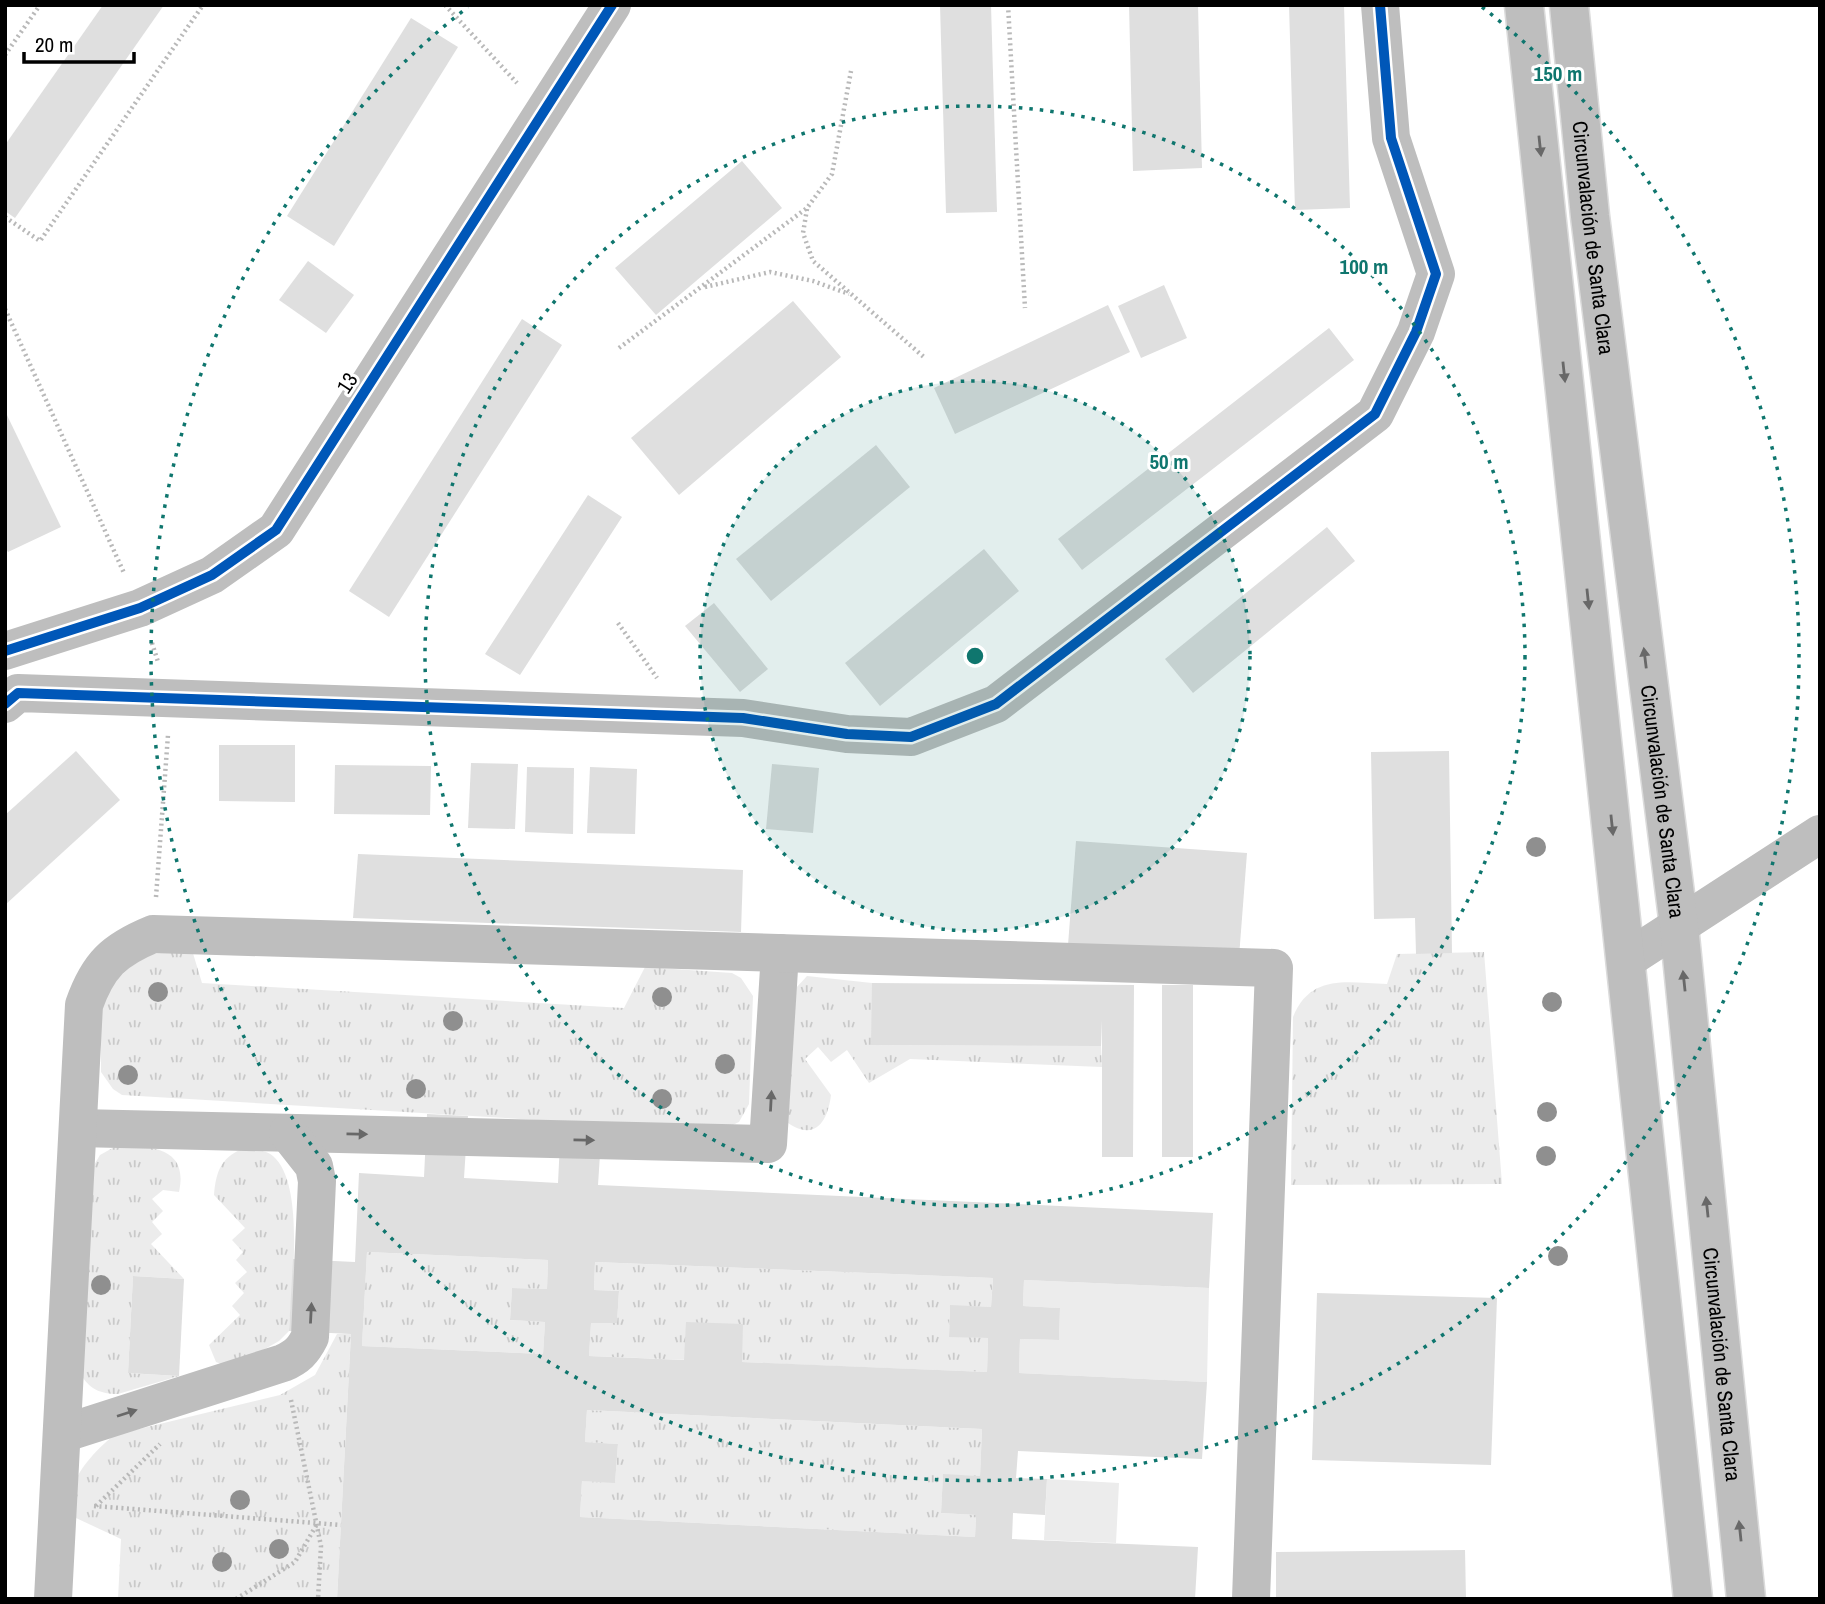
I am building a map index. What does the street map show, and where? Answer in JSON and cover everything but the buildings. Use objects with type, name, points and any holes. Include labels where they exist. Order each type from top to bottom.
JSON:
[{"type":"main road","name":"13","points":[[5,651],[140,608],[212,575],[276,530],[612,5]]},
{"type":"main road","points":[[5,704],[18,693],[743,718],[847,734],[911,737],[996,705],[1375,414],[1416,332],[1436,274],[1391,138],[1380,5]]},
{"type":"main road","name":"Circunvalación de Santa Clara","points":[[1524,5],[1693,1599]]},
{"type":"main road","name":"Circunvalación de Santa Clara","points":[[1569,5],[1590,216],[1679,926],[1746,1599]]},
{"type":"main road","points":[[1535,96],[1558,115],[1571,117],[1580,113]]},
{"type":"main road","points":[[1626,960],[1820,834]]},
{"type":"main road","points":[[53,1599],[84,1005],[92,981],[109,958],[129,944],[153,934],[1274,968],[1251,1599]]},
{"type":"main road","points":[[78,1128],[768,1144],[780,953]]},
{"type":"main road","points":[[62,1434],[295,1359],[303,1350],[310,1337],[317,1181],[314,1166],[288,1133]]},
{"type":"path","points":[[5,55],[40,5]]},
{"type":"path","points":[[5,218],[40,241],[204,5]]},
{"type":"path","points":[[445,5],[544,112]]},
{"type":"path","points":[[1008,5],[1025,308]]},
{"type":"path","points":[[619,348],[807,208],[832,174],[851,71]]},
{"type":"path","points":[[807,208],[803,233],[813,261],[925,358]]},
{"type":"path","points":[[701,288],[770,272],[813,281],[852,295]]},
{"type":"path","points":[[618,623],[683,716]]},
{"type":"path","points":[[283,1363],[321,1546],[318,1599]]},
{"type":"path","points":[[56,1548],[187,1417],[198,1390]]},
{"type":"path","points":[[58,1504],[341,1525]]},
{"type":"path","points":[[236,1599],[295,1562],[317,1524]]},
{"type":"green space","points":[[192,950],[202,983],[624,1008],[645,967],[732,973],[741,978],[753,996],[749,1104],[739,1122],[720,1131],[122,1095],[113,1089],[101,1072],[101,1005],[111,985],[130,967],[151,954]]},
{"type":"green space","points":[[1484,952],[1502,1184],[1291,1185],[1293,1017],[1301,1003],[1310,993],[1332,984],[1387,984],[1397,954]]},
{"type":"green space","points":[[807,976],[872,983],[872,1045],[1101,1046],[1102,1067],[910,1059],[869,1083],[847,1050],[831,1062],[818,1047],[805,1059],[831,1095],[827,1113],[819,1126],[806,1130],[798,1128],[788,1123],[796,988]]},
{"type":"green space","points":[[118,1145],[164,1152],[173,1157],[178,1166],[181,1177],[179,1192],[163,1190],[152,1199],[163,1211],[152,1222],[162,1234],[151,1244],[184,1279],[133,1276],[128,1373],[179,1376],[118,1394],[96,1389],[87,1383],[80,1373],[94,1165],[100,1155]]},
{"type":"green space","points":[[242,1149],[270,1154],[283,1170],[290,1190],[293,1213],[294,1265],[289,1331],[279,1341],[232,1368],[216,1362],[209,1345],[240,1315],[232,1306],[244,1293],[235,1283],[247,1272],[236,1260],[243,1252],[232,1240],[245,1228],[214,1195],[220,1167]]},
{"type":"green space","points":[[367,1252],[548,1260],[547,1289],[512,1288],[510,1320],[545,1322],[543,1354],[362,1346]]},
{"type":"green space","points":[[595,1262],[993,1278],[991,1307],[950,1306],[949,1336],[988,1338],[987,1372],[589,1356],[591,1323],[617,1323],[619,1291],[594,1290]]},
{"type":"green space","points":[[1024,1280],[1209,1288],[1207,1382],[1019,1373],[1020,1339],[1059,1340],[1060,1308],[1023,1306]]},
{"type":"green space","points":[[337,1334],[351,1334],[337,1599],[118,1599],[121,1539],[76,1518],[72,1505],[74,1483],[92,1456],[114,1435],[280,1395],[315,1375]]},
{"type":"green space","points":[[587,1410],[982,1429],[980,1476],[943,1475],[941,1513],[976,1515],[975,1537],[580,1517],[582,1481],[615,1482],[618,1444],[585,1442]]},
{"type":"green space","points":[[1047,1479],[1119,1483],[1116,1543],[1044,1540]]},
{"type":"cycle path","points":[[5,651],[140,608],[212,575],[276,530],[612,5]]},
{"type":"cycle path","points":[[5,704],[18,693],[743,718],[847,734],[911,737],[996,704],[1375,414],[1416,332],[1436,274],[1391,138],[1380,5]]}]
